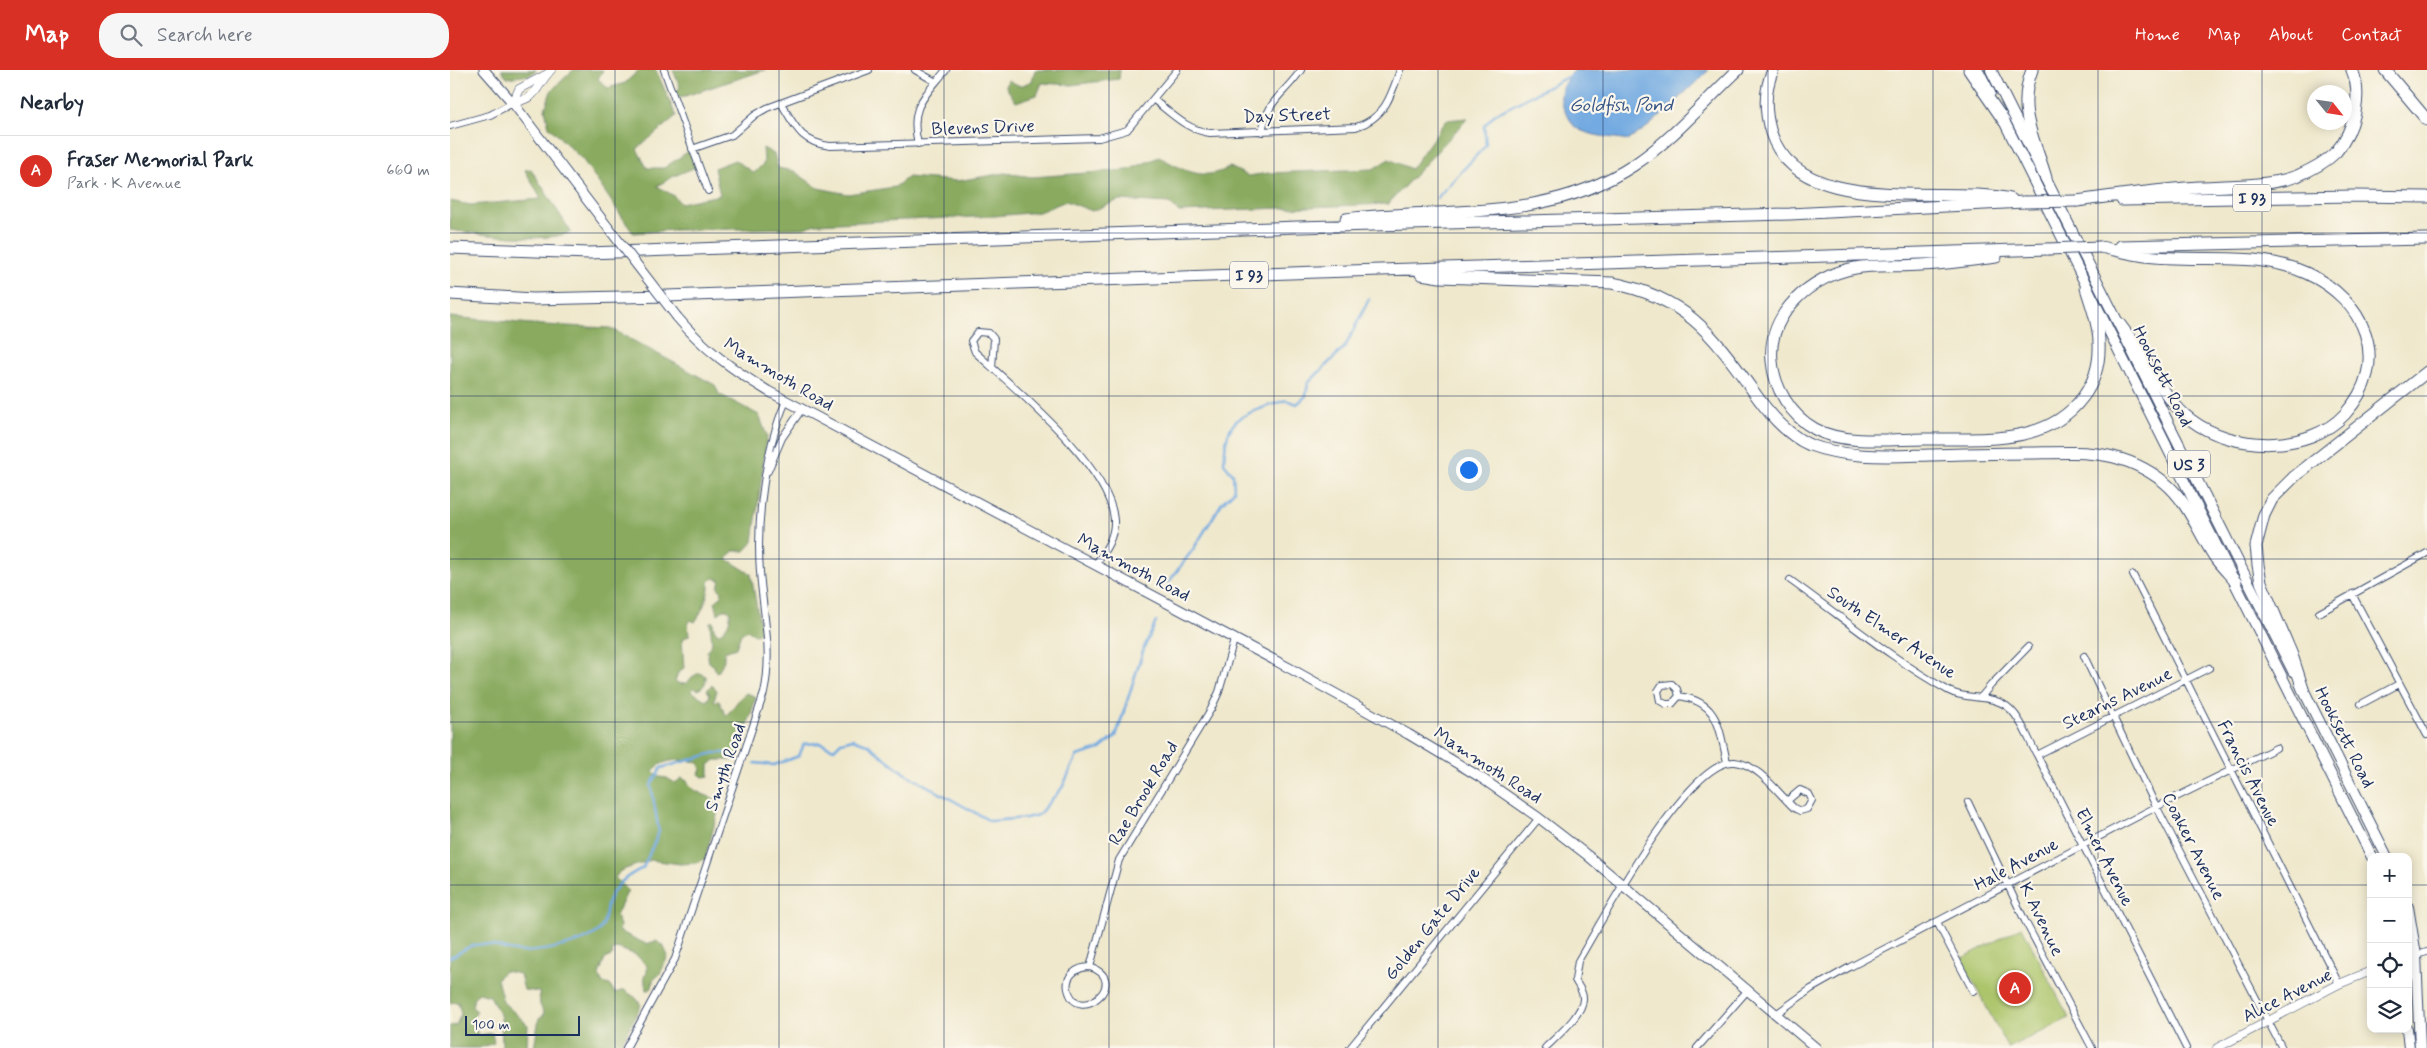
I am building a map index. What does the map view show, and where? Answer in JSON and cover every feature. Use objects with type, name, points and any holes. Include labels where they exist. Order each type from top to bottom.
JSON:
[{"type":"highway","points":[[1298,226],[1369,216],[1498,210],[1536,205],[1578,194],[1616,176],[1650,153],[1738,70]]},
{"type":"highway","points":[[1773,70],[1766,100],[1767,114],[1773,137],[1792,165],[1813,179],[1828,185],[1856,191],[1978,194],[2024,202]]},
{"type":"highway","points":[[1969,70],[2004,121]]},
{"type":"highway","points":[[2032,70],[2027,87],[2025,111],[2028,127],[2046,178]]},
{"type":"highway","points":[[2077,201],[2139,192],[2255,184],[2295,177],[2321,165],[2336,152],[2348,133],[2356,110],[2357,95],[2352,70]]},
{"type":"highway","points":[[2385,70],[2427,120]]},
{"type":"highway","name":"I 93","points":[[450,248],[588,253],[1298,226],[1790,214],[2024,202],[2355,196],[2427,198]]},
{"type":"highway","name":"I 93","points":[[450,294],[569,299],[2100,247],[2427,239]]},
{"type":"highway","points":[[2100,247],[2145,256],[2270,262],[2305,273],[2333,288],[2355,310],[2366,335],[2368,363],[2361,390],[2345,414],[2335,423],[2312,435],[2298,439],[2281,442],[2252,443],[2225,437],[2190,420],[2167,396],[2139,349],[2118,323]]},
{"type":"highway","points":[[2017,250],[1996,257],[1921,265],[1855,268],[1822,279],[1800,293],[1781,318],[1770,347],[1773,373],[1784,398],[1797,417],[1816,430],[1837,437],[1868,440],[2011,437],[2041,430],[2053,425],[2075,407],[2092,382],[2097,369],[2100,341],[2086,288]]},
{"type":"highway","points":[[1397,270],[1440,278],[1603,282],[1631,287],[1650,294],[1682,310],[1709,332],[1767,411],[1784,427],[1808,444],[1843,455],[1908,456],[2063,452],[2104,454],[2119,457],[2148,471],[2175,492],[2216,558],[2236,582]]},
{"type":"highway","points":[[2302,688],[2292,655],[2261,582],[2258,565],[2258,538],[2264,515],[2272,499],[2295,476],[2427,372]]},
{"type":"main road","name":"Mammoth Road","points":[[484,70],[512,103],[677,317],[697,340],[719,359],[786,401],[1096,565],[1408,734],[1480,778],[1539,818],[1624,886],[1816,1048]]},
{"type":"main road","name":"Hooksett Road","points":[[1978,70],[2370,853]]},
{"type":"main road","name":"Hooksett Road","points":[[1990,70],[2385,853]]},
{"type":"main road","points":[[2412,956],[2420,1048]]},
{"type":"main road","points":[[2407,1033],[2409,1048]]},
{"type":"street","points":[[664,70],[708,191]]},
{"type":"street","points":[[692,149],[732,135],[755,115],[781,103],[869,70]]},
{"type":"street","points":[[915,70],[936,82]]},
{"type":"street","points":[[918,144],[914,126],[916,109],[946,70]]},
{"type":"street","name":"Blevens Drive","points":[[781,103],[798,131],[815,144],[838,146],[1106,137],[1127,130],[1154,100],[1177,70]]},
{"type":"street","points":[[1262,132],[1264,120],[1272,102],[1301,70]]},
{"type":"street","name":"Day Street","points":[[1154,100],[1198,132],[1262,132],[1356,127],[1367,124],[1378,117],[1386,106],[1400,70]]},
{"type":"street","points":[[512,103],[519,89],[550,71]]},
{"type":"street","points":[[450,126],[490,115],[512,103],[527,100],[541,87],[550,71]]},
{"type":"street","points":[[992,368],[994,339],[986,331],[978,332],[971,341],[972,349],[1075,449],[1100,482],[1111,506],[1114,529],[1111,539],[1096,565]]},
{"type":"street","name":"Smyth Road","points":[[626,1048],[675,959],[763,698],[768,674],[768,642],[759,556],[761,510],[769,450],[786,401]]},
{"type":"street","name":"Smyth Road","points":[[766,477],[782,438],[802,409]]},
{"type":"street","points":[[2319,612],[2427,552]]},
{"type":"street","name":"Francis Avenue","points":[[2133,575],[2162,628],[2186,681],[2340,984]]},
{"type":"street","name":"South Elmer Avenue","points":[[1790,580],[1913,669],[1944,688],[1960,695],[1982,697]]},
{"type":"street","points":[[2352,594],[2427,735]]},
{"type":"street","name":"Rae Brook Road","points":[[1090,967],[1119,860],[1211,709],[1219,692],[1234,640]]},
{"type":"street","points":[[1982,697],[2028,646]]},
{"type":"street","name":"Coaker Avenue","points":[[2084,656],[2156,807],[2282,1048]]},
{"type":"street","name":"Stearns Avenue","points":[[2037,755],[2209,668]]},
{"type":"street","points":[[2361,704],[2399,684]]},
{"type":"street","points":[[1678,696],[1699,701],[1713,714],[1720,730],[1727,762]]},
{"type":"street","name":"Elmer Avenue","points":[[1982,697],[2003,704],[2011,710],[2037,755],[2186,1048]]},
{"type":"street","name":"Hale Avenue","points":[[1776,1014],[1811,989],[2156,807],[2276,748]]},
{"type":"street","points":[[1544,1048],[1565,1028],[1582,1006],[1583,996],[1575,980],[1575,970],[1646,847],[1672,811],[1708,774],[1727,762],[1741,763],[1753,770],[1787,801]]},
{"type":"street","name":"K Avenue","points":[[1968,802],[2065,999],[2092,1048]]},
{"type":"street","name":"Golden Gate Drive","points":[[1350,1048],[1539,818]]},
{"type":"street","points":[[1937,922],[1973,991]]},
{"type":"street","points":[[2412,956],[2427,952]]},
{"type":"street","points":[[1090,967],[1103,977],[1104,989],[1099,999],[1094,1002],[1082,1003],[1072,996],[1068,984],[1069,978],[1077,969],[1090,967]]},
{"type":"street","name":"Alice Avenue","points":[[2218,1048],[2340,984],[2367,973]]},
{"type":"street","points":[[1697,1048],[1747,991]]},
{"type":"green space","points":[[501,70],[536,70],[530,75],[507,78]]},
{"type":"green space","points":[[573,70],[603,70],[598,79],[608,88],[625,83],[639,70],[656,70],[676,116],[637,149],[647,168],[664,168],[689,151],[696,167],[674,176],[657,186],[674,196],[680,203],[720,195],[714,168],[735,160],[754,173],[764,163],[763,148],[774,154],[778,168],[794,171],[818,188],[848,194],[895,187],[908,177],[957,181],[1005,173],[1032,177],[1128,170],[1159,157],[1185,170],[1202,174],[1220,172],[1230,167],[1248,176],[1269,173],[1373,169],[1389,159],[1411,169],[1446,120],[1468,118],[1388,204],[1179,212],[1169,203],[1119,200],[1092,211],[1066,201],[1039,212],[995,216],[815,224],[804,228],[673,230],[633,233],[583,160],[549,127],[545,109],[551,91]]},
{"type":"green space","points":[[673,70],[765,70],[679,98],[676,92],[680,87]]},
{"type":"green space","points":[[1035,70],[1120,70],[1119,79],[1071,85],[1042,83],[1037,95],[1016,102],[1006,87],[1008,80],[1020,86],[1032,81]]},
{"type":"green space","points":[[531,169],[571,232],[560,236],[529,238],[450,230],[450,201],[471,205],[541,199],[525,170]]},
{"type":"green space","points":[[450,317],[544,325],[610,328],[715,385],[719,394],[759,415],[767,436],[753,542],[745,551],[733,551],[727,559],[751,574],[761,631],[755,635],[747,630],[741,634],[736,648],[724,652],[724,660],[719,671],[716,672],[714,666],[709,662],[707,651],[712,643],[710,622],[713,622],[714,629],[718,634],[726,627],[730,611],[725,609],[718,614],[715,602],[721,597],[722,592],[718,588],[720,580],[713,578],[709,582],[703,608],[695,622],[691,620],[688,623],[689,636],[682,639],[684,668],[678,673],[675,681],[680,684],[687,683],[699,673],[706,676],[702,687],[698,690],[694,688],[691,691],[707,701],[710,695],[707,690],[712,685],[717,690],[714,701],[719,701],[726,715],[747,693],[756,697],[739,754],[735,760],[715,760],[709,765],[709,776],[703,777],[699,774],[701,769],[698,762],[692,761],[668,761],[653,771],[659,777],[667,778],[675,783],[682,778],[696,791],[720,802],[705,859],[696,863],[680,864],[651,860],[620,871],[615,878],[628,890],[616,916],[620,925],[619,931],[646,944],[656,941],[663,945],[668,956],[660,974],[653,980],[652,988],[649,990],[646,990],[644,976],[647,973],[647,966],[636,955],[617,948],[612,951],[613,955],[605,959],[599,974],[602,983],[610,985],[615,993],[624,990],[636,998],[641,1005],[619,1048],[534,1048],[539,1018],[544,1015],[540,1005],[539,992],[524,990],[520,974],[504,971],[497,979],[503,1002],[528,1025],[527,1048],[502,1048],[501,1017],[490,996],[479,993],[474,997],[472,1007],[477,1011],[471,1022],[479,1035],[492,1033],[494,1043],[479,1048],[450,1048],[450,1026],[456,1025],[461,1014],[458,1002],[450,1003]]},
{"type":"green space","points":[[2022,927],[2069,1018],[2008,1048],[1961,959]]},
{"type":"water","name":"Goldfish Pond","points":[[1575,70],[1709,70],[1650,125],[1629,140],[1594,135],[1574,126],[1562,105],[1561,93],[1565,82]]},
{"type":"waterway","points":[[1437,198],[1486,145],[1484,126],[1494,115],[1571,75]]},
{"type":"waterway","points":[[1168,583],[1194,548],[1222,503],[1234,491],[1233,474],[1224,463],[1227,438],[1234,423],[1248,414],[1282,401],[1297,404],[1306,396],[1308,383],[1345,347],[1369,299]]},
{"type":"waterway","points":[[755,763],[774,765],[799,756],[804,744],[819,743],[834,749],[841,742],[853,739],[867,744],[904,773],[990,821],[1038,815],[1062,788],[1077,756],[1100,749],[1116,736],[1144,648],[1156,622]]},
{"type":"waterway","points":[[450,957],[471,946],[481,944],[523,952],[543,950],[577,942],[598,932],[603,924],[608,902],[614,890],[627,877],[643,868],[659,832],[651,785],[661,768],[714,753],[730,753]]},
{"type":"place","name":"Fraser Memorial Park","points":[[2015,988]]}]
